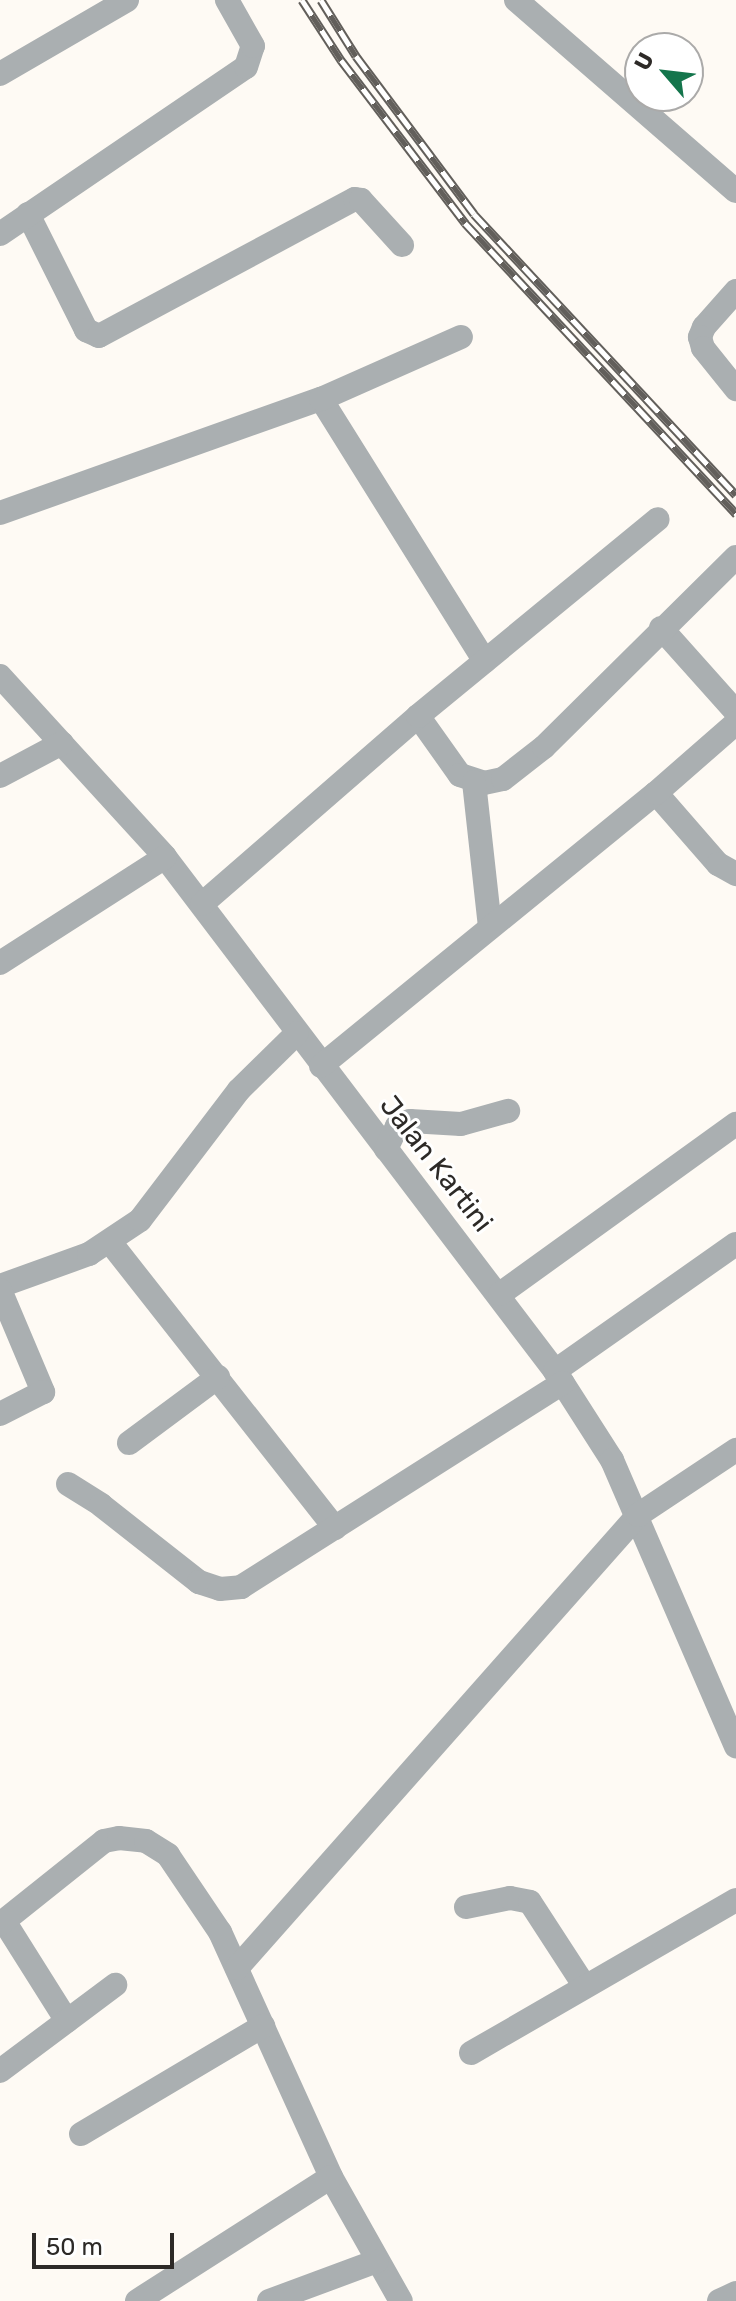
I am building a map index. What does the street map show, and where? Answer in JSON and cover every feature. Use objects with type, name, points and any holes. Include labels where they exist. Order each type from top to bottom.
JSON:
[{"type":"street","points":[[0,74],[127,0]]},
{"type":"street","points":[[0,234],[246,67],[253,46],[227,0]]},
{"type":"street","points":[[516,0],[736,191]]},
{"type":"street","points":[[28,214],[86,330],[99,336],[352,200],[361,200],[402,245]]},
{"type":"street","points":[[736,291],[704,327],[700,337],[703,348],[736,389]]},
{"type":"street","points":[[0,513],[321,399],[461,337]]},
{"type":"street","points":[[321,399],[485,661]]},
{"type":"street","points":[[202,904],[418,716],[658,519]]},
{"type":"street","points":[[418,716],[452,766],[474,782],[503,779],[527,762],[736,557]]},
{"type":"street","points":[[661,628],[736,712]]},
{"type":"street","name":"Jalan Kartini","points":[[0,676],[165,857],[321,1066],[500,1294],[559,1377],[612,1460],[736,1746]]},
{"type":"street","points":[[321,1066],[656,793],[736,723]]},
{"type":"street","points":[[0,776],[62,743]]},
{"type":"street","points":[[474,782],[490,927]]},
{"type":"street","points":[[656,793],[718,864],[736,874]]},
{"type":"street","points":[[0,963],[165,857]]},
{"type":"street","points":[[0,1414],[43,1392],[0,1288],[89,1254],[140,1220],[239,1090],[297,1033]]},
{"type":"street","points":[[386,1149],[397,1126],[410,1121],[461,1124],[508,1111]]},
{"type":"street","points":[[500,1294],[736,1124]]},
{"type":"street","points":[[110,1242],[335,1528]]},
{"type":"street","points":[[68,1484],[101,1505],[199,1582],[220,1589],[249,1582],[559,1377],[736,1244]]},
{"type":"street","points":[[129,1443],[218,1377]]},
{"type":"street","points":[[237,1968],[638,1515],[736,1450]]},
{"type":"street","points":[[67,2021],[2,1922],[104,1841],[119,1838],[146,1841],[168,1855],[215,1922],[331,2177],[401,2301]]},
{"type":"street","points":[[466,1907],[510,1898],[530,1902],[584,1985]]},
{"type":"street","points":[[471,2053],[736,1900]]},
{"type":"street","points":[[0,2071],[115,1985]]},
{"type":"street","points":[[81,2134],[263,2026]]},
{"type":"street","points":[[137,2301],[331,2177]]},
{"type":"street","points":[[269,2301],[377,2261]]},
{"type":"street","points":[[719,2301],[736,2293]]},
{"type":"railway","points":[[302,0],[341,60],[465,223],[736,514]]},
{"type":"railway","points":[[321,0],[356,56],[474,214],[736,495]]}]
